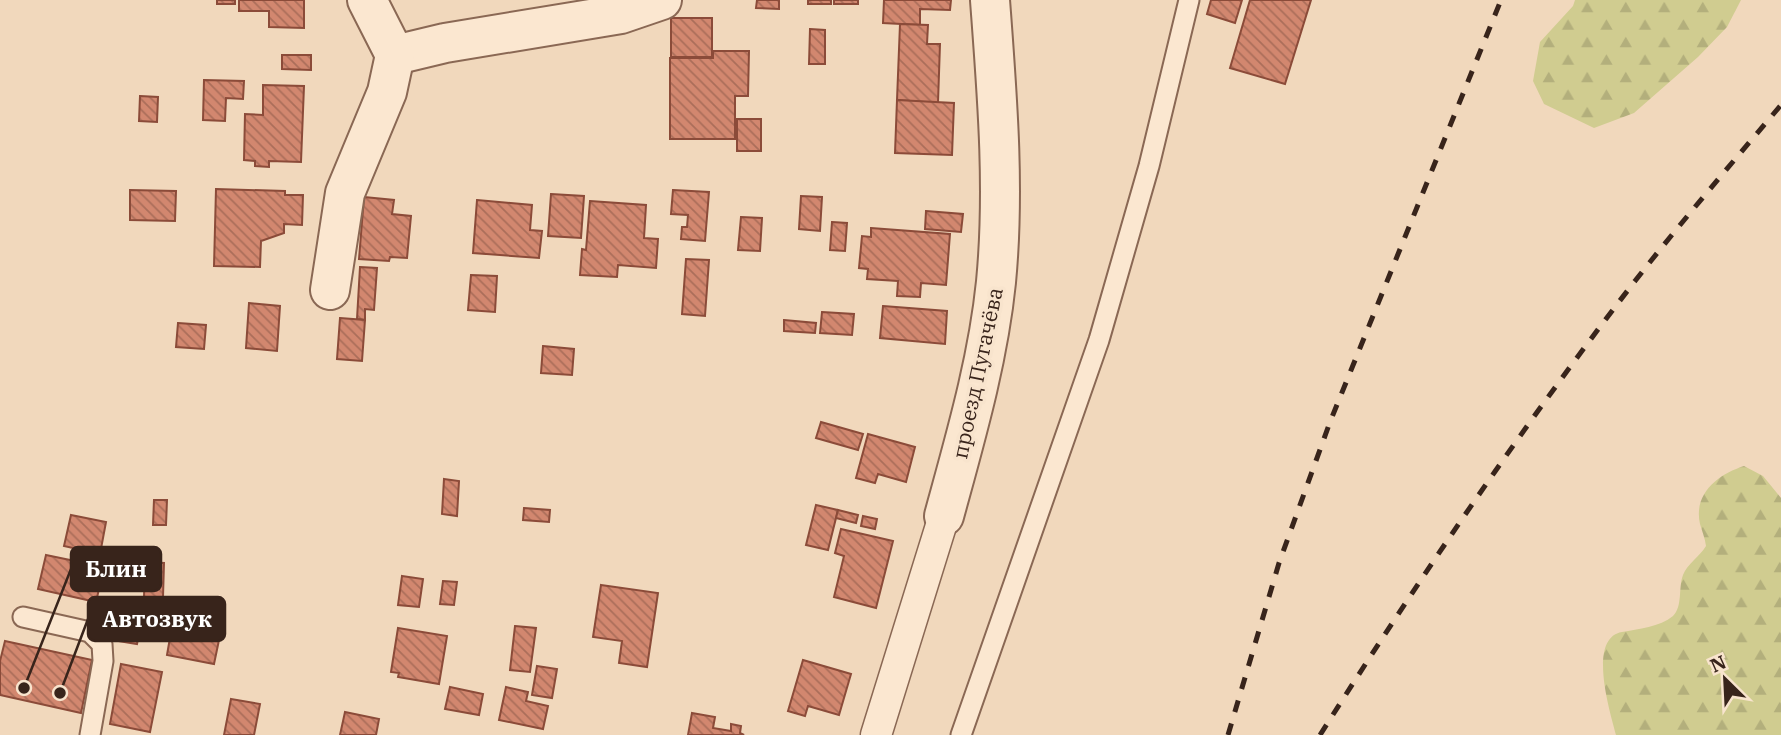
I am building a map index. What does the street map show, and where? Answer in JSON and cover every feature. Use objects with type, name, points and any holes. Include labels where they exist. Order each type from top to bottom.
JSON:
[{"type":"street","points":[[330,290],[345,193],[387,92],[395,55],[367,0]]},
{"type":"street","points":[[395,55],[445,43],[621,14],[662,0]]},
{"type":"street","name":"проезд Пугачёва","points":[[876,735],[944,516],[973,407],[996,284],[1000,232],[1000,152],[990,0]]},
{"type":"lane","points":[[961,735],[1099,340],[1149,166],[1189,0]]},
{"type":"lane","points":[[23,617],[90,632],[102,644],[103,661],[90,735]]},
{"type":"green space","points":[[1575,0],[1741,0],[1727,27],[1698,57],[1634,113],[1594,128],[1544,104],[1533,81],[1540,42],[1573,6]]},
{"type":"green space","points":[[1744,466],[1763,476],[1781,498],[1781,735],[1616,735],[1606,694],[1603,661],[1605,647],[1611,637],[1655,625],[1673,616],[1678,607],[1683,575],[1706,546],[1699,513],[1704,494],[1717,480]]},
{"type":"building","points":[[217,0],[235,0],[235,4],[217,4]]},
{"type":"building","points":[[239,0],[304,0],[304,28],[269,27],[269,11],[239,11]]},
{"type":"building","points":[[757,0],[779,0],[779,9],[756,8]]},
{"type":"building","points":[[808,0],[831,0],[831,4],[808,4]]},
{"type":"building","points":[[834,0],[858,0],[858,4],[834,4]]},
{"type":"building","points":[[884,0],[951,0],[950,10],[920,9],[920,25],[883,23]]},
{"type":"building","points":[[1211,0],[1242,0],[1235,23],[1207,14]]},
{"type":"building","points":[[1250,0],[1311,0],[1285,84],[1230,68]]},
{"type":"building","points":[[671,18],[712,18],[712,57],[671,57]]},
{"type":"building","points":[[900,24],[928,25],[927,44],[940,44],[938,103],[897,100]]},
{"type":"building","points":[[810,29],[825,30],[825,64],[809,64]]},
{"type":"building","points":[[713,51],[749,51],[748,96],[735,96],[735,139],[670,139],[670,58],[713,58]]},
{"type":"building","points":[[282,55],[311,55],[311,70],[282,69]]},
{"type":"building","points":[[204,80],[244,81],[243,99],[226,98],[225,121],[203,120]]},
{"type":"building","points":[[263,85],[304,86],[301,162],[269,161],[269,167],[255,166],[255,161],[244,160],[245,114],[263,115]]},
{"type":"building","points":[[140,96],[158,97],[157,122],[139,121]]},
{"type":"building","points":[[897,100],[954,103],[952,155],[895,153]]},
{"type":"building","points":[[737,119],[761,119],[761,151],[737,151]]},
{"type":"building","points":[[216,189],[285,191],[285,195],[303,195],[302,225],[284,224],[284,233],[261,241],[260,267],[214,266]]},
{"type":"building","points":[[130,190],[176,191],[175,221],[130,220]]},
{"type":"building","points":[[673,190],[709,192],[705,241],[681,239],[682,227],[687,227],[688,215],[671,214]]},
{"type":"building","points":[[551,194],[584,196],[581,238],[548,236]]},
{"type":"building","points":[[801,196],[822,197],[820,231],[799,229]]},
{"type":"building","points":[[364,197],[394,200],[392,214],[411,216],[407,258],[390,257],[389,261],[359,259]]},
{"type":"building","points":[[477,200],[532,205],[530,230],[542,231],[539,258],[473,253]]},
{"type":"building","points":[[590,201],[646,205],[644,238],[658,239],[656,268],[618,265],[617,277],[580,275],[582,249],[586,250]]},
{"type":"building","points":[[926,211],[963,214],[961,232],[925,229]]},
{"type":"building","points":[[741,217],[762,218],[760,251],[738,250]]},
{"type":"building","points":[[832,222],[847,223],[845,251],[830,250]]},
{"type":"building","points":[[871,228],[950,234],[946,285],[921,283],[920,297],[897,296],[898,281],[867,279],[868,269],[859,268],[862,236],[871,237]]},
{"type":"building","points":[[686,259],[709,260],[705,316],[682,314]]},
{"type":"building","points":[[360,267],[377,268],[374,310],[365,309],[365,320],[357,319]]},
{"type":"building","points":[[471,275],[497,276],[495,312],[468,310]]},
{"type":"building","points":[[249,303],[280,306],[277,351],[246,348]]},
{"type":"building","points":[[883,306],[947,311],[945,344],[880,338]]},
{"type":"building","points":[[822,312],[854,314],[852,335],[820,333]]},
{"type":"building","points":[[340,318],[365,320],[362,361],[337,359]]},
{"type":"building","points":[[784,320],[816,323],[815,333],[784,331]]},
{"type":"building","points":[[178,323],[206,325],[204,349],[176,347]]},
{"type":"building","points":[[543,346],[574,349],[572,375],[541,373]]},
{"type":"building","points":[[821,422],[863,434],[858,450],[816,438]]},
{"type":"building","points":[[868,434],[915,447],[906,482],[878,474],[875,483],[856,478]]},
{"type":"building","points":[[444,479],[459,481],[457,516],[442,514]]},
{"type":"building","points":[[154,500],[167,500],[166,525],[153,525]]},
{"type":"building","points":[[816,505],[838,510],[828,550],[806,545]]},
{"type":"building","points":[[524,508],[550,510],[549,522],[523,520]]},
{"type":"building","points":[[838,510],[858,515],[856,523],[836,518]]},
{"type":"building","points":[[71,515],[106,522],[100,554],[64,546]]},
{"type":"building","points":[[863,516],[877,519],[875,529],[861,526]]},
{"type":"building","points":[[841,529],[893,541],[876,608],[834,597],[844,556],[835,553]]},
{"type":"building","points":[[46,555],[104,567],[96,602],[38,589]]},
{"type":"building","points":[[145,562],[164,563],[163,597],[144,597]]},
{"type":"building","points":[[402,576],[423,579],[419,607],[398,605]]},
{"type":"building","points":[[443,581],[457,582],[454,605],[440,604]]},
{"type":"building","points":[[601,585],[658,593],[647,667],[619,663],[622,641],[593,637]]},
{"type":"building","points":[[119,609],[143,614],[137,644],[112,640]]},
{"type":"building","points":[[515,626],[536,628],[530,672],[510,670]]},
{"type":"building","points":[[398,628],[447,636],[439,684],[398,677],[399,673],[391,672]]},
{"type":"building","points":[[171,632],[219,640],[214,664],[167,655]]},
{"type":"building","points":[[5,641],[92,660],[81,713],[0,695],[0,661]]},
{"type":"building","points":[[803,660],[851,674],[839,715],[808,706],[805,716],[788,711]]},
{"type":"building","points":[[121,664],[162,672],[150,732],[110,724]]},
{"type":"building","points":[[537,666],[557,669],[552,698],[532,695]]},
{"type":"building","points":[[450,687],[483,694],[479,715],[445,709]]},
{"type":"building","points":[[506,687],[528,692],[526,701],[548,706],[543,729],[499,720]]},
{"type":"building","points":[[231,699],[260,704],[254,735],[224,735]]},
{"type":"building","points":[[345,712],[379,719],[376,735],[340,735]]},
{"type":"building","points":[[692,713],[715,717],[713,728],[731,731],[731,724],[741,726],[740,733],[744,735],[688,735]]},
{"type":"railway","points":[[1228,735],[1279,563],[1330,422],[1501,0]]},
{"type":"railway","points":[[1320,735],[1433,561],[1552,392],[1653,259],[1781,105]]},
{"type":"place","name":"Блин","points":[[24,688]]},
{"type":"place","name":"Автозвук","points":[[60,693]]}]
